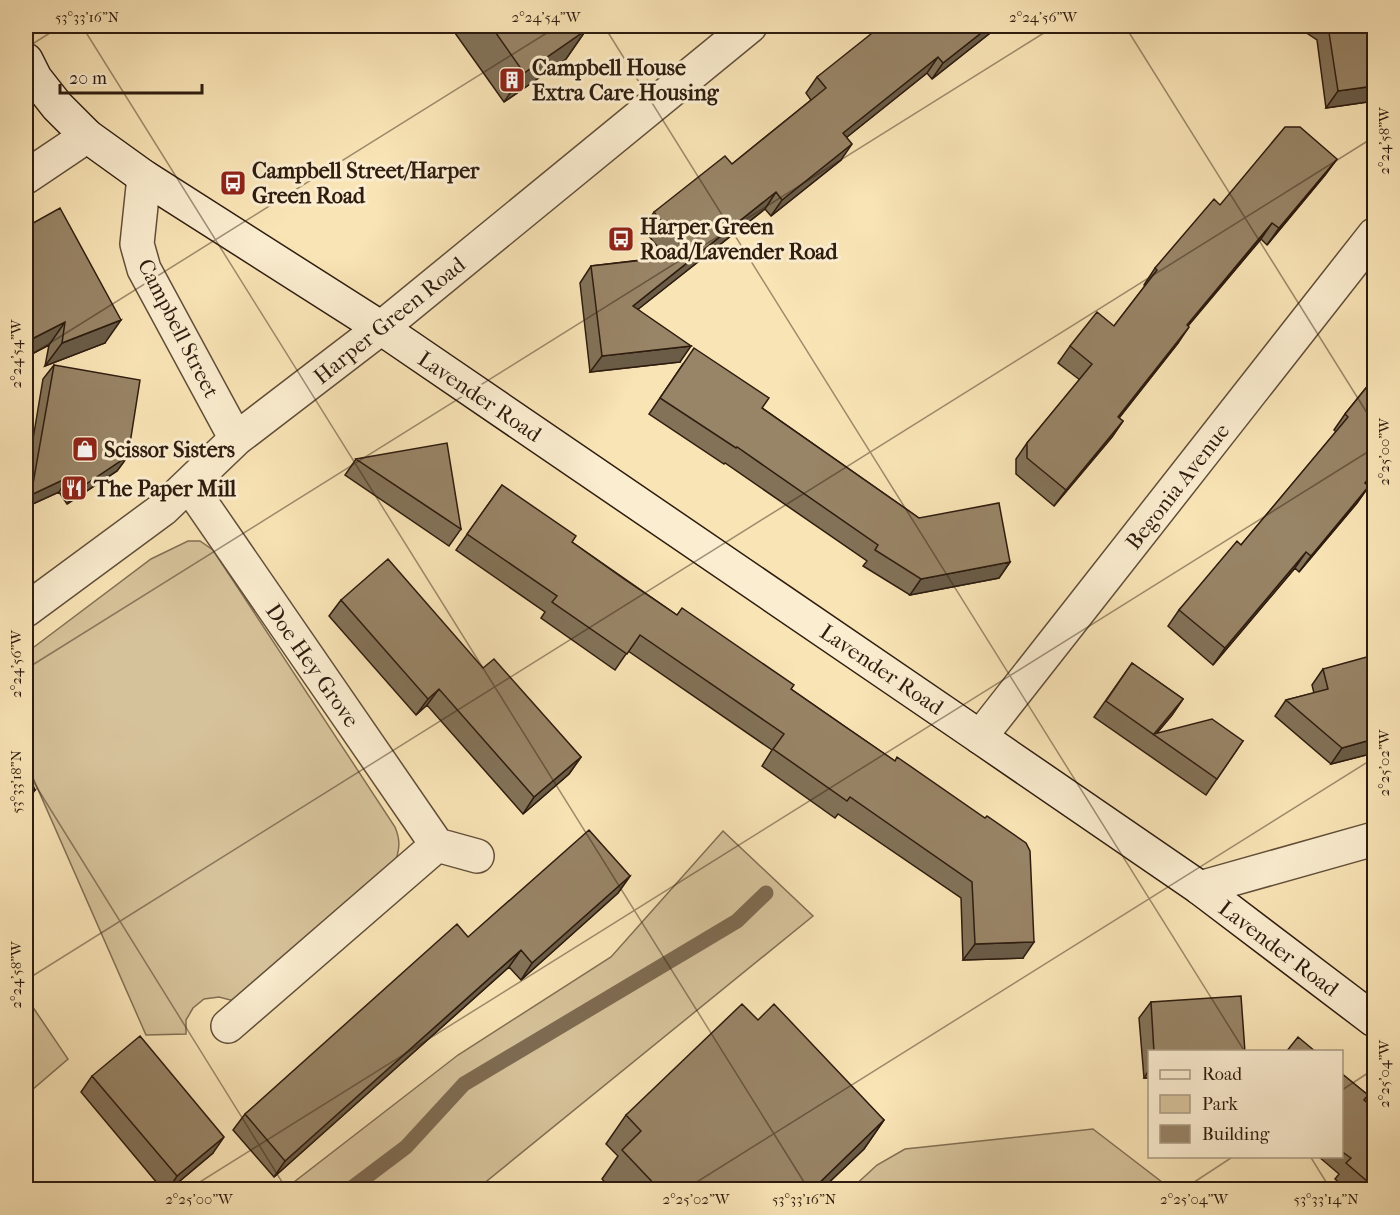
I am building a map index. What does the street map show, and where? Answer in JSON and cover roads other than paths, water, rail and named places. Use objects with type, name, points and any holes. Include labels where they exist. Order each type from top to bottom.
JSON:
[{"type":"street","name":"Harper Green Road","points":[[26,610],[163,509],[236,439],[381,328],[750,26]]},
{"type":"street","points":[[26,60],[35,78],[57,106],[87,136],[144,177],[381,328]]},
{"type":"street","points":[[26,177],[87,136]]},
{"type":"street","name":"Campbell Street","points":[[144,177],[137,244],[144,269],[236,439]]},
{"type":"street","name":"Begonia Avenue","points":[[980,737],[1374,235]]},
{"type":"street","name":"Lavender Road","points":[[381,328],[1200,888],[1374,1020]]},
{"type":"street","name":"Doe Hey Grove","points":[[189,485],[437,845]]},
{"type":"street","points":[[1200,888],[1374,839]]},
{"type":"street","points":[[228,1026],[437,845],[477,856]]},
{"type":"waterway","points":[[349,1190],[406,1147],[464,1084],[737,921],[766,893]]},
{"type":"place","name":"Campbell House Extra Care Housing","points":[[512,80]]},
{"type":"place","name":"Campbell Street/Harper Green Road","points":[[233,183]]},
{"type":"place","name":"Harper Green Road/Lavender Road","points":[[621,239]]},
{"type":"place","name":"Scissor Sisters","points":[[85,449]]},
{"type":"place","name":"The Paper Mill","points":[[74,488]]}]
